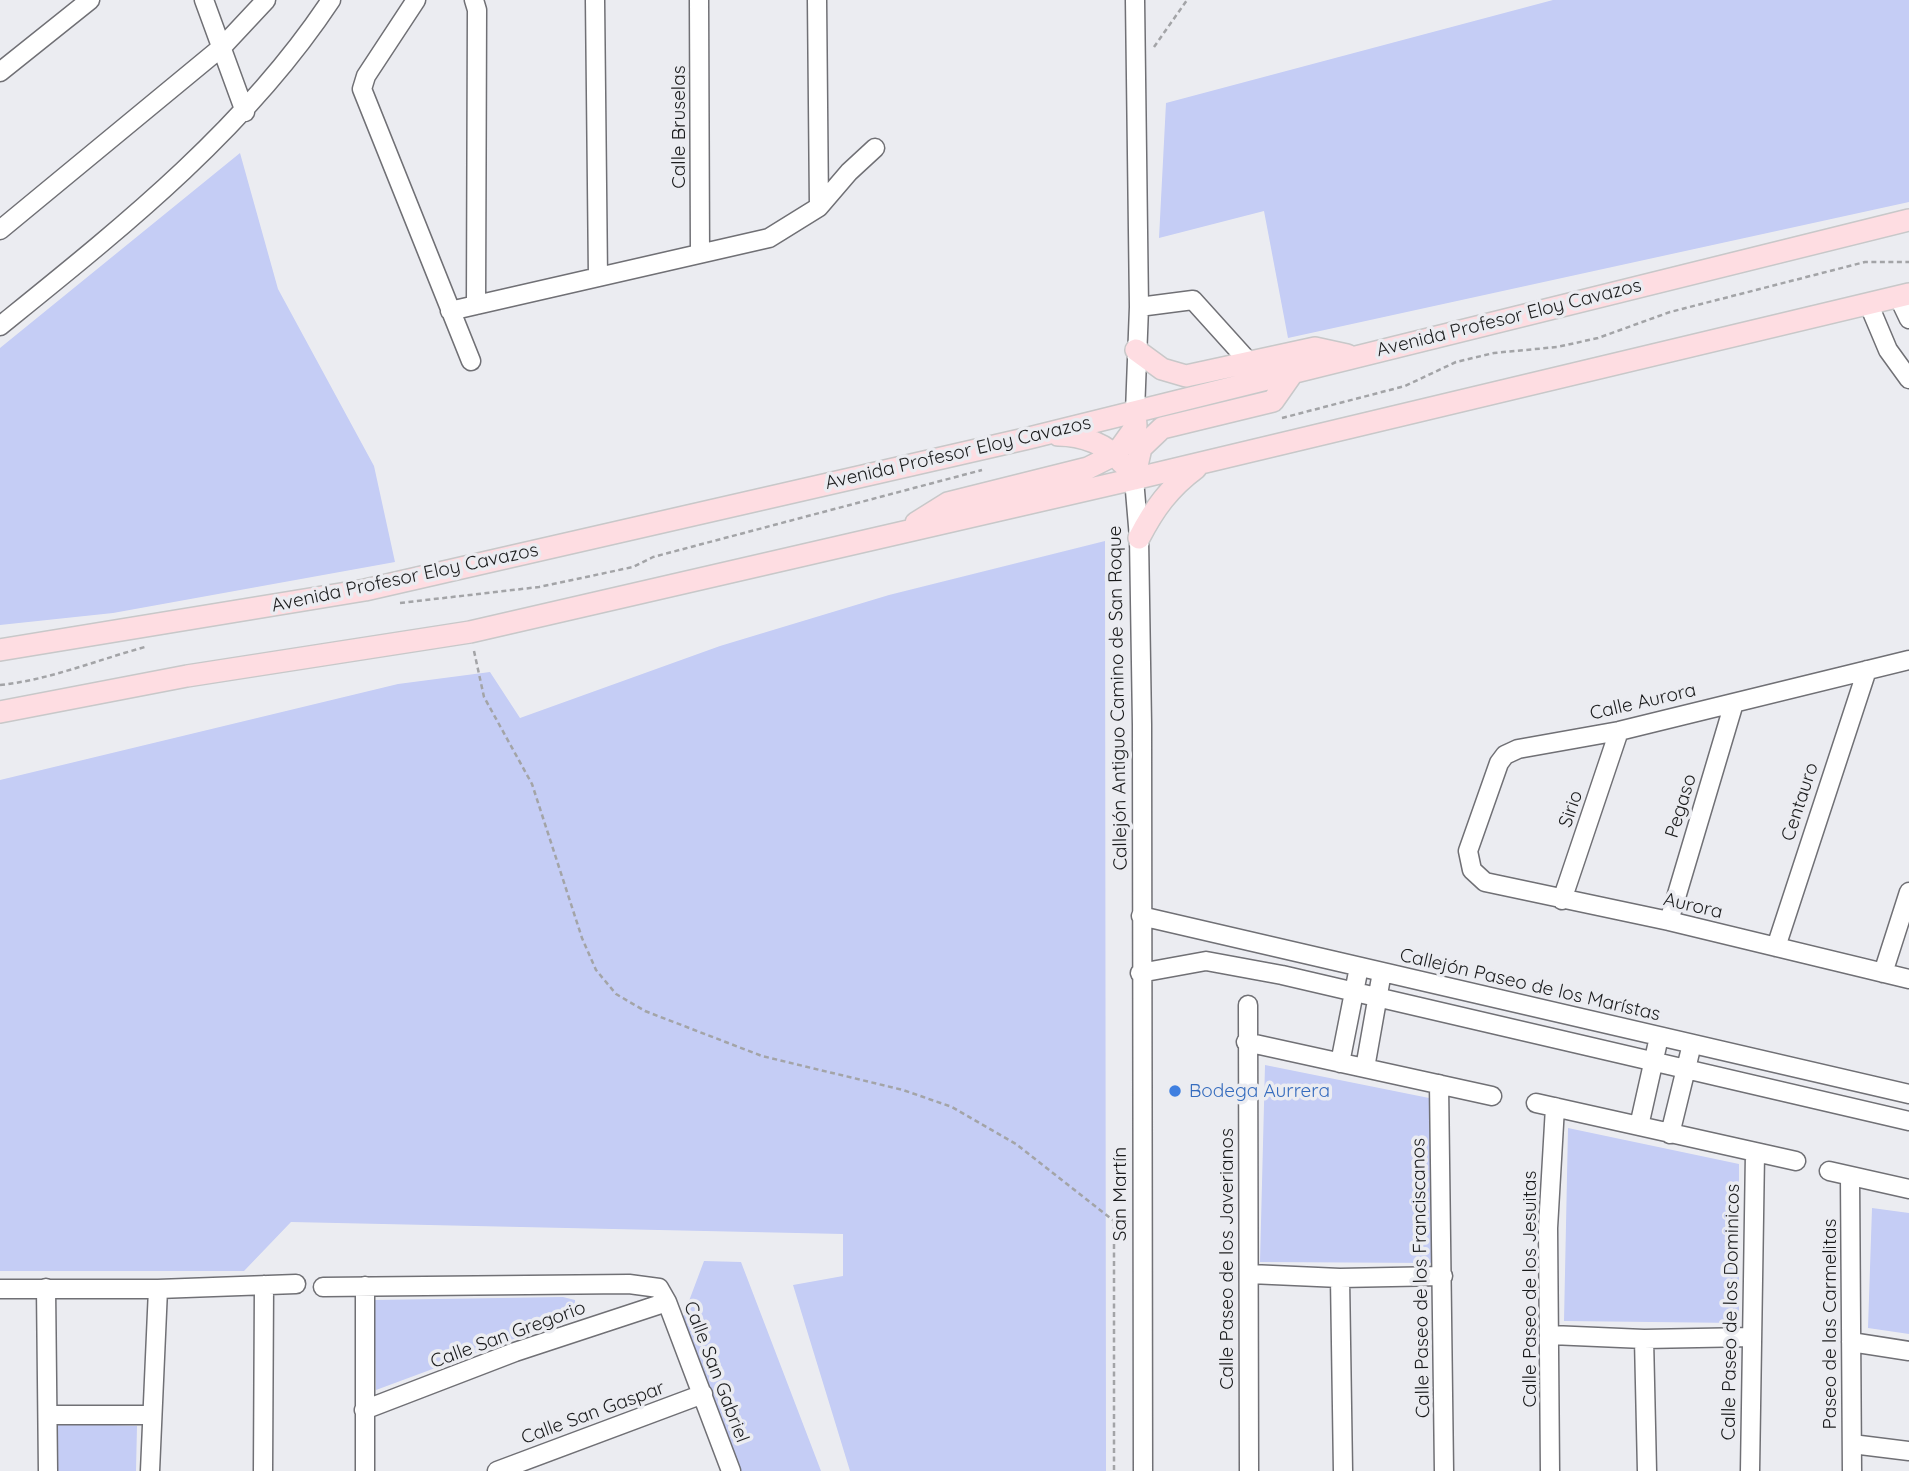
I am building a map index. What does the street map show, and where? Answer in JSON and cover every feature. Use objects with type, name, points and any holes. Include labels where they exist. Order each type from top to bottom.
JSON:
[{"type":"main road","name":"Avenida Profesor Eloy Cavazos","points":[[0,650],[354,592],[1050,435],[1294,371],[1909,220]]},
{"type":"main road","points":[[0,712],[187,676],[470,632],[1134,479],[1903,295]]},
{"type":"main road","points":[[1136,350],[1162,369],[1186,376],[1315,348],[1352,357]]},
{"type":"main road","points":[[1134,479],[1141,448],[1162,428],[1273,401],[1294,371]]},
{"type":"main road","points":[[902,532],[948,503],[1088,468],[1116,454],[1136,426],[1135,412]]},
{"type":"main road","points":[[1050,435],[1073,435],[1116,454],[1134,479]]},
{"type":"main road","points":[[1050,435],[1073,446],[1075,462],[1066,474]]},
{"type":"main road","points":[[1139,538],[1154,507],[1177,482],[1205,461]]},
{"type":"street","points":[[0,72],[90,0]]},
{"type":"street","points":[[204,0],[245,112]]},
{"type":"street","points":[[0,230],[223,46],[266,0]]},
{"type":"street","points":[[0,326],[96,248],[245,112],[303,43],[331,0]]},
{"type":"street","points":[[416,0],[366,76],[362,89],[471,360]]},
{"type":"street","points":[[474,0],[477,10],[476,305]]},
{"type":"street","points":[[596,0],[598,276]]},
{"type":"street","name":"Calle Bruselas","points":[[699,0],[700,253]]},
{"type":"street","points":[[817,0],[819,207]]},
{"type":"street","points":[[1135,0],[1139,307],[1135,412]]},
{"type":"street","points":[[450,311],[769,238],[819,207],[849,172],[875,148]]},
{"type":"street","points":[[1903,295],[1909,319]]},
{"type":"street","points":[[1139,307],[1193,300],[1249,362]]},
{"type":"street","points":[[1869,304],[1888,351],[1909,379]]},
{"type":"street","name":"Callejón Antiguo Camino de San Roque","points":[[1134,479],[1139,538],[1141,916]]},
{"type":"street","name":"Calle Aurora","points":[[1472,870],[1468,851],[1499,763],[1505,755],[1543,744],[1619,731],[1909,660]]},
{"type":"street","name":"Centauro","points":[[1776,947],[1867,670]]},
{"type":"street","name":"Pegaso","points":[[1669,921],[1734,703]]},
{"type":"street","name":"Sirio","points":[[1562,900],[1619,731]]},
{"type":"street","name":"Aurora","points":[[1472,870],[1485,882],[1669,921],[1909,979]]},
{"type":"street","points":[[1883,973],[1909,892]]},
{"type":"street","name":"Callejón Paseo de los Marístas","points":[[1141,916],[1909,1094]]},
{"type":"street","name":"San Martín","points":[[1141,916],[1143,1471]]},
{"type":"street","points":[[1140,973],[1206,961],[1282,975],[1353,994],[1909,1121]]},
{"type":"street","points":[[1340,1063],[1359,967]]},
{"type":"street","points":[[1365,1068],[1382,972]]},
{"type":"street","name":"Calle Paseo de los Javerianos","points":[[1248,1005],[1249,1471]]},
{"type":"street","points":[[1639,1126],[1659,1037]]},
{"type":"street","points":[[1246,1042],[1492,1096]]},
{"type":"street","points":[[1670,1133],[1692,1044]]},
{"type":"street","name":"Calle Paseo de los Franciscanos","points":[[1439,1084],[1444,1471]]},
{"type":"street","points":[[1536,1102],[1797,1161]]},
{"type":"street","name":"Calle Paseo de los Jesuitas","points":[[1550,1471],[1548,1228],[1555,1107]]},
{"type":"street","name":"Calle Paseo de los Dominicos","points":[[1750,1471],[1755,1153]]},
{"type":"street","points":[[1829,1171],[1909,1189]]},
{"type":"street","name":"Paseo de las Carmelitas","points":[[1850,1176],[1852,1471]]},
{"type":"street","points":[[1250,1275],[1340,1278],[1443,1276]]},
{"type":"street","points":[[1340,1278],[1343,1471]]},
{"type":"street","points":[[0,1289],[158,1289],[296,1284]]},
{"type":"street","points":[[323,1287],[629,1284],[663,1295]]},
{"type":"street","points":[[263,1471],[264,1285]]},
{"type":"street","points":[[365,1286],[365,1471]]},
{"type":"street","points":[[46,1288],[48,1471]]},
{"type":"street","points":[[150,1471],[158,1289]]},
{"type":"street","name":"Calle San Gabriel","points":[[663,1295],[731,1471]]},
{"type":"street","name":"Calle San Gregorio","points":[[363,1410],[663,1295]]},
{"type":"street","points":[[1550,1335],[1644,1339],[1751,1337]]},
{"type":"street","points":[[1644,1339],[1647,1471]]},
{"type":"street","points":[[1851,1342],[1909,1351]]},
{"type":"street","name":"Calle San Gaspar","points":[[497,1471],[703,1394]]},
{"type":"street","points":[[49,1415],[152,1415]]},
{"type":"street","points":[[1852,1444],[1909,1451]]},
{"type":"path","points":[[1136,73],[1187,0]]},
{"type":"path","points":[[1270,421],[1405,386],[1457,362],[1494,353],[1557,347],[1598,338],[1670,312],[1865,262],[1909,262]]},
{"type":"path","points":[[397,603],[519,590],[633,567],[653,558],[990,468]]},
{"type":"path","points":[[470,632],[484,697],[532,784],[582,938],[596,970],[616,994],[645,1011],[762,1056],[903,1090],[952,1107],[1016,1144],[1114,1221],[1114,1471]]},
{"type":"path","points":[[0,685],[42,678],[74,666],[151,645]]},
{"type":"shaded area","points":[[1553,0],[1909,0],[1909,202],[1288,338],[1264,211],[1159,238],[1166,103]]},
{"type":"shaded area","points":[[240,153],[278,289],[374,466],[395,562],[113,613],[0,625],[0,348]]},
{"type":"shaded area","points":[[1105,541],[1106,1471],[850,1471],[793,1285],[843,1276],[843,1234],[291,1222],[244,1271],[0,1271],[0,780],[398,684],[490,672],[520,718],[720,646],[889,595]]},
{"type":"shaded area","points":[[1265,1065],[1434,1099],[1433,1263],[1260,1262]]},
{"type":"shaded area","points":[[1568,1128],[1739,1164],[1739,1323],[1564,1321]]},
{"type":"shaded area","points":[[1872,1208],[1909,1213],[1909,1334],[1868,1328]]},
{"type":"shaded area","points":[[704,1261],[741,1262],[821,1471],[741,1471],[683,1317]]},
{"type":"shaded area","points":[[563,1297],[575,1300],[575,1311],[570,1318],[376,1390],[374,1300]]},
{"type":"shaded area","points":[[58,1423],[137,1426],[136,1471],[56,1471]]},
{"type":"place","name":"Bodega Aurrera","points":[[1175,1091]]}]
